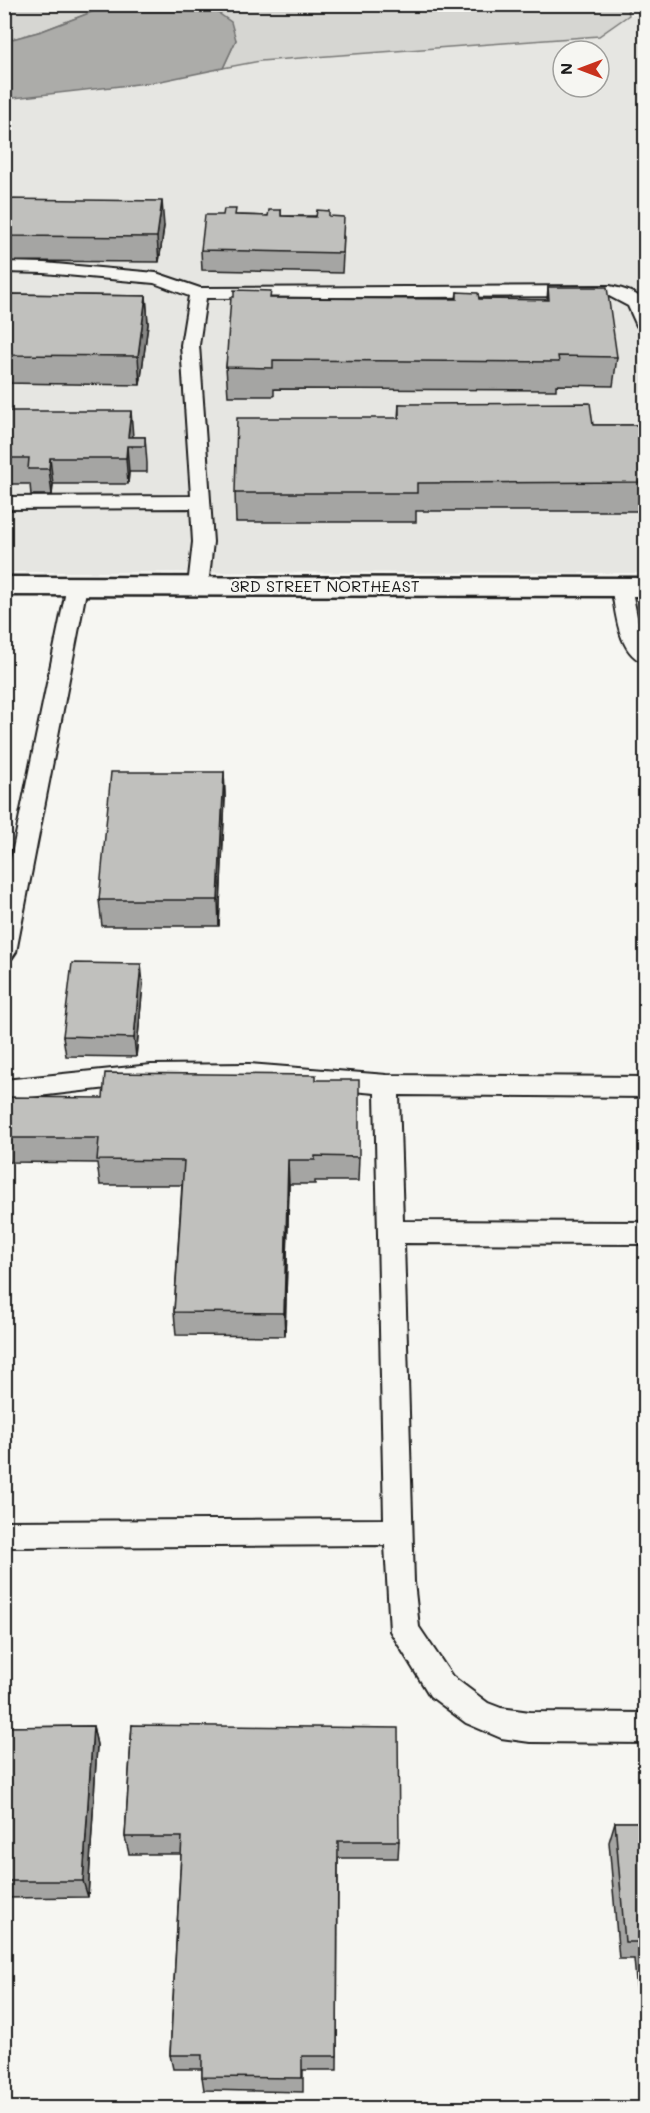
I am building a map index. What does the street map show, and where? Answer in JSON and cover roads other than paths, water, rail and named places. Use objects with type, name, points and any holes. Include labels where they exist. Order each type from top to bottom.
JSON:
[{"type":"street","name":"3RD STREET NORTHEAST","points":[[4,586],[633,586]]},
{"type":"lane","points":[[4,267],[44,268],[156,278],[198,293],[610,291],[625,295],[638,304],[645,326]]},
{"type":"lane","points":[[198,293],[190,345],[203,542],[198,586]]},
{"type":"lane","points":[[4,503],[200,502]]},
{"type":"lane","points":[[4,952],[76,586]]},
{"type":"lane","points":[[633,586],[631,638],[645,656]]},
{"type":"lane","points":[[4,1090],[151,1074],[249,1073],[387,1085],[645,1087]]},
{"type":"lane","points":[[387,1085],[393,1374],[400,1582],[405,1631],[441,1686],[477,1713],[501,1723],[530,1727],[645,1728]]},
{"type":"lane","points":[[391,1232],[645,1233]]},
{"type":"lane","points":[[4,1534],[400,1532]]}]
